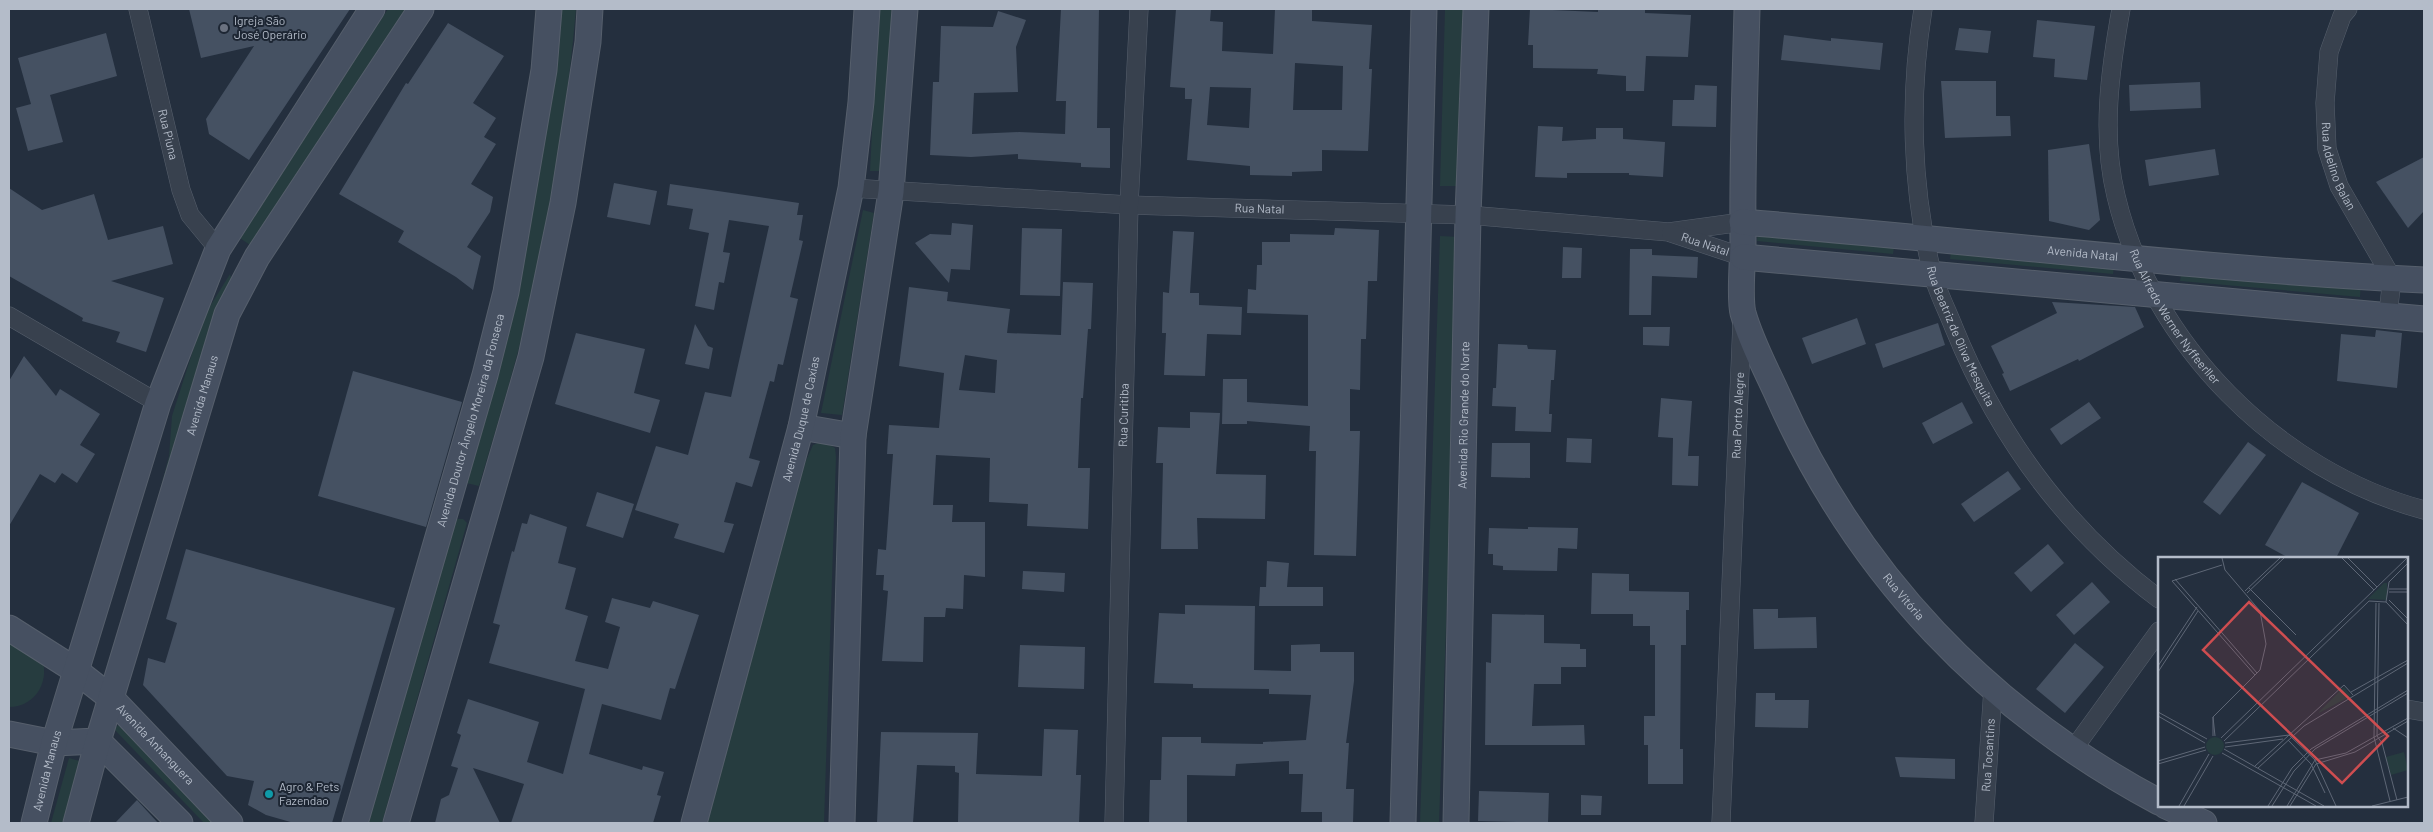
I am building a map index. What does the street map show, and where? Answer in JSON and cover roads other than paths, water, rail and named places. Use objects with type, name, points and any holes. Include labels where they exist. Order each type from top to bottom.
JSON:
[{"type":"street","name":"Rua Piuna","points":[[138,9],[181,190],[190,214],[218,249]]},
{"type":"street","name":"Avenida Manaus","points":[[34,823],[54,743],[158,403],[218,249],[372,9]]},
{"type":"street","name":"Avenida Manaus","points":[[76,823],[98,741],[227,314],[258,257],[421,9]]},
{"type":"street","name":"Avenida Doutor Ângelo Moreira da Fonseca","points":[[355,823],[485,375],[506,292],[544,70],[549,9]]},
{"type":"street","points":[[396,823],[531,357],[550,272],[579,108],[588,42],[590,9]]},
{"type":"street","name":"Avenida Duque de Caxias","points":[[694,823],[801,427],[851,188],[861,102],[868,9]]},
{"type":"street","points":[[842,823],[853,436],[891,192],[905,9]]},
{"type":"street","name":"Rua Curitiba","points":[[1114,823],[1129,204],[1139,9]]},
{"type":"street","points":[[1403,823],[1417,213],[1424,9]]},
{"type":"street","name":"Avenida Rio Grande do Norte","points":[[1456,823],[1468,214],[1476,9]]},
{"type":"street","name":"Rua Porto Alegre","points":[[1721,823],[1742,312],[1747,9]]},
{"type":"street","name":"Rua Beatriz de Oliva Mesquita","points":[[1923,9],[1914,84],[1914,133],[1924,237],[1933,274],[1968,363],[2013,444],[2040,482],[2076,525],[2109,558],[2158,598]]},
{"type":"street","name":"Rua Alfredo Werner Nyffeerller","points":[[2120,9],[2108,102],[2109,154],[2116,196],[2136,259],[2153,296],[2200,361],[2254,418],[2284,442],[2350,483],[2385,498],[2424,510]]},
{"type":"street","name":"Rua Adelino Balan","points":[[2348,9],[2342,16],[2329,52],[2325,104],[2327,149],[2339,186],[2392,278]]},
{"type":"street","name":"Rua Natal","points":[[851,188],[891,192],[1129,204],[1468,214],[1668,232],[1742,222]]},
{"type":"street","name":"Avenida Natal","points":[[1742,222],[1924,237],[2136,259],[2424,280]]},
{"type":"street","name":"Rua Natal","points":[[1668,232],[1743,257]]},
{"type":"street","points":[[218,249],[232,254],[240,266],[239,276],[227,314]]},
{"type":"street","points":[[1743,257],[2153,296],[2424,319]]},
{"type":"street","points":[[2388,315],[2392,278]]},
{"type":"street","name":"Rua Vitória","points":[[1742,312],[1796,436],[1828,494],[1854,534],[1906,602],[1951,651],[1992,688],[2072,751],[2118,780],[2158,801]]},
{"type":"street","points":[[9,316],[158,403]]},
{"type":"street","points":[[801,427],[853,436]]},
{"type":"street","points":[[130,495],[132,525],[137,532],[144,537],[161,529]]},
{"type":"street","points":[[450,496],[486,508]]},
{"type":"street","name":"Avenida Anhanguera","points":[[9,628],[76,670],[112,698],[230,823]]},
{"type":"street","points":[[2072,751],[2158,632]]},
{"type":"street","name":"Rua Tocantins","points":[[1984,823],[1992,688]]},
{"type":"street","points":[[2408,709],[2424,712]]},
{"type":"street","points":[[9,734],[54,743],[98,741],[180,823]]},
{"type":"street","points":[[2168,807],[2204,823]]},
{"type":"place","name":"Igreja São José Operário","points":[[224,28]]},
{"type":"place","name":"Agro & Pets Fazendao","points":[[269,794]]}]
